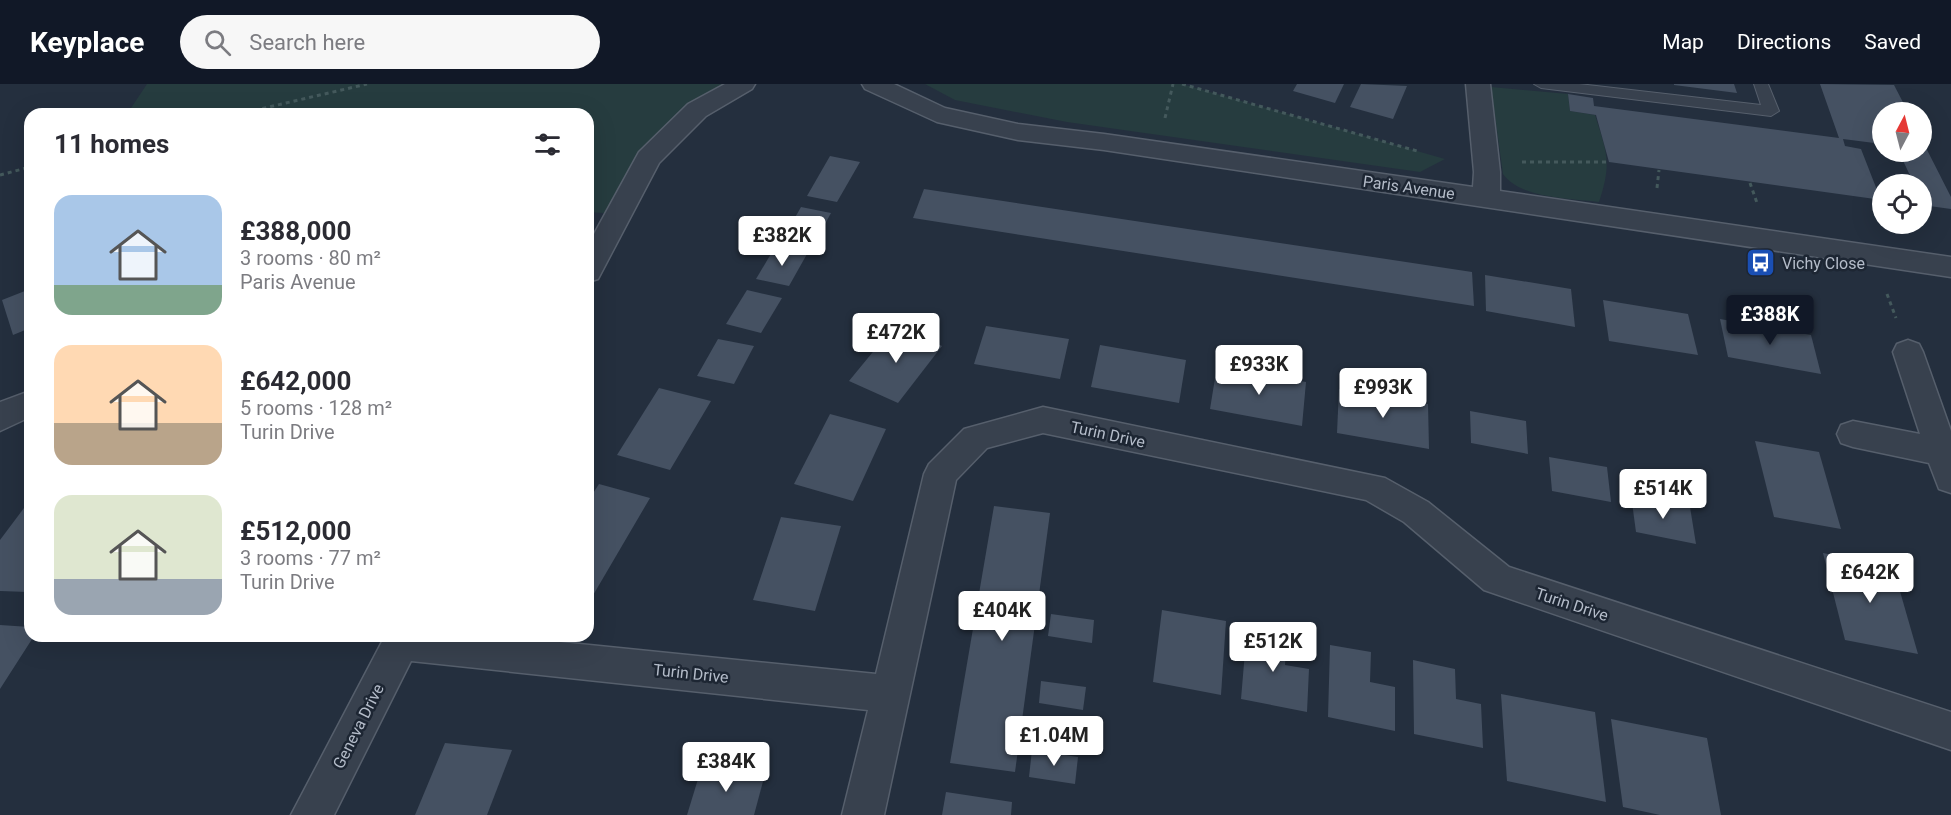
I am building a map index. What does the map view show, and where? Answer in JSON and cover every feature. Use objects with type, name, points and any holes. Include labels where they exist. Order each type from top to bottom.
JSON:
[{"type":"street","points":[[594,261],[648,158],[697,110],[743,84]]},
{"type":"street","name":"Paris Avenue","points":[[874,84],[936,114],[1018,132],[1116,144],[1951,267]]},
{"type":"street","points":[[1478,84],[1486,161],[1486,198]]},
{"type":"street","points":[[1908,352],[1946,466]]},
{"type":"street","points":[[0,418],[10,411],[24,406]]},
{"type":"street","name":"Turin Drive","points":[[421,642],[891,694],[941,474],[976,438],[1043,420],[1373,488],[1416,512],[1497,579],[1951,731]]},
{"type":"street","points":[[1853,434],[1946,466]]},
{"type":"street","name":"Geneva Drive","points":[[312,815],[402,642]]},
{"type":"street","points":[[863,815],[891,694]]},
{"type":"lane","points":[[1541,84],[1771,111],[1761,84]]},
{"type":"path","points":[[265,108],[367,84]]},
{"type":"path","points":[[1163,124],[1173,84]]},
{"type":"path","points":[[1486,161],[1609,162]]},
{"type":"path","points":[[0,175],[24,169]]},
{"type":"path","points":[[1656,195],[1659,170]]},
{"type":"path","points":[[1750,183],[1759,209]]},
{"type":"path","points":[[1873,255],[1908,352]]},
{"type":"green space","points":[[147,84],[743,84],[697,110],[619,214],[594,212],[594,108],[131,108]]},
{"type":"green space","points":[[925,84],[1182,84],[1445,159],[1420,172],[1067,122],[955,100]]},
{"type":"green space","points":[[1491,87],[1568,94],[1570,111],[1595,115],[1603,139],[1607,167],[1599,202],[1533,193],[1511,182],[1503,174]]},
{"type":"building","points":[[1297,84],[1344,84],[1335,103],[1293,91]]},
{"type":"building","points":[[1361,84],[1407,86],[1393,119],[1350,107]]},
{"type":"building","points":[[1734,84],[1737,93],[1674,85]]},
{"type":"building","points":[[1820,84],[1894,85],[1903,102],[1872,102],[1872,143],[1843,139],[1845,146],[1861,149],[1872,177],[1872,199],[1609,162],[1596,115],[1570,111],[1568,94],[1593,98],[1594,106],[1839,138]]},
{"type":"building","points":[[830,156],[860,162],[837,202],[807,196]]},
{"type":"building","points":[[1932,160],[1951,197],[1951,209],[1932,206],[1932,174],[1909,174],[1904,162],[1932,162]]},
{"type":"building","points":[[924,189],[1472,272],[1474,306],[913,218]]},
{"type":"building","points":[[801,207],[831,213],[814,244],[784,237]]},
{"type":"building","points":[[775,247],[807,254],[789,286],[756,279]]},
{"type":"building","points":[[1485,275],[1571,289],[1575,327],[1486,311]]},
{"type":"building","points":[[747,290],[782,298],[761,333],[726,324]]},
{"type":"building","points":[[24,291],[24,330],[13,335],[2,300]]},
{"type":"building","points":[[1603,300],[1688,314],[1698,355],[1609,341]]},
{"type":"building","points":[[1720,319],[1811,335],[1821,374],[1728,357]]},
{"type":"building","points":[[895,325],[942,346],[898,403],[849,381]]},
{"type":"building","points":[[986,326],[1069,339],[1060,379],[974,364]]},
{"type":"building","points":[[718,339],[754,346],[734,384],[697,376]]},
{"type":"building","points":[[1100,345],[1186,360],[1179,403],[1091,387]]},
{"type":"building","points":[[1217,366],[1306,382],[1302,426],[1210,409]]},
{"type":"building","points":[[659,388],[711,401],[670,470],[617,455]]},
{"type":"building","points":[[1339,389],[1428,404],[1429,449],[1337,433]]},
{"type":"building","points":[[1470,411],[1526,421],[1528,454],[1471,443]]},
{"type":"building","points":[[830,414],[886,429],[853,501],[794,484]]},
{"type":"building","points":[[1755,441],[1819,452],[1841,529],[1774,517]]},
{"type":"building","points":[[1549,457],[1607,467],[1611,502],[1552,491]]},
{"type":"building","points":[[599,484],[650,498],[594,594],[594,492]]},
{"type":"building","points":[[1631,495],[1690,507],[1696,544],[1636,532]]},
{"type":"building","points":[[994,506],[1050,513],[1015,772],[950,763]]},
{"type":"building","points":[[24,508],[24,592],[0,591],[0,540]]},
{"type":"building","points":[[781,517],[841,526],[815,611],[753,600]]},
{"type":"building","points":[[1823,553],[1893,567],[1918,654],[1845,640]]},
{"type":"building","points":[[1162,610],[1226,621],[1221,695],[1153,682]]},
{"type":"building","points":[[1051,614],[1094,620],[1092,643],[1048,636]]},
{"type":"building","points":[[0,625],[24,627],[24,642],[30,642],[0,689]]},
{"type":"building","points":[[1247,628],[1287,636],[1285,665],[1309,669],[1307,712],[1241,699]]},
{"type":"building","points":[[1330,645],[1371,652],[1370,682],[1395,687],[1395,731],[1328,717]]},
{"type":"building","points":[[1413,660],[1455,669],[1456,699],[1481,704],[1483,748],[1414,734]]},
{"type":"building","points":[[1041,681],[1086,687],[1083,710],[1039,703]]},
{"type":"building","points":[[1501,694],[1595,712],[1606,802],[1507,781]]},
{"type":"building","points":[[1611,719],[1707,738],[1721,815],[1660,815],[1623,807]]},
{"type":"building","points":[[445,743],[512,750],[487,815],[415,815]]},
{"type":"building","points":[[1032,750],[1078,757],[1075,784],[1029,777]]},
{"type":"building","points":[[702,766],[765,774],[754,815],[687,815]]},
{"type":"building","points":[[946,792],[1012,802],[1011,815],[942,815]]},
{"type":"place","name":"Vichy Close","points":[[1761,263]]}]
